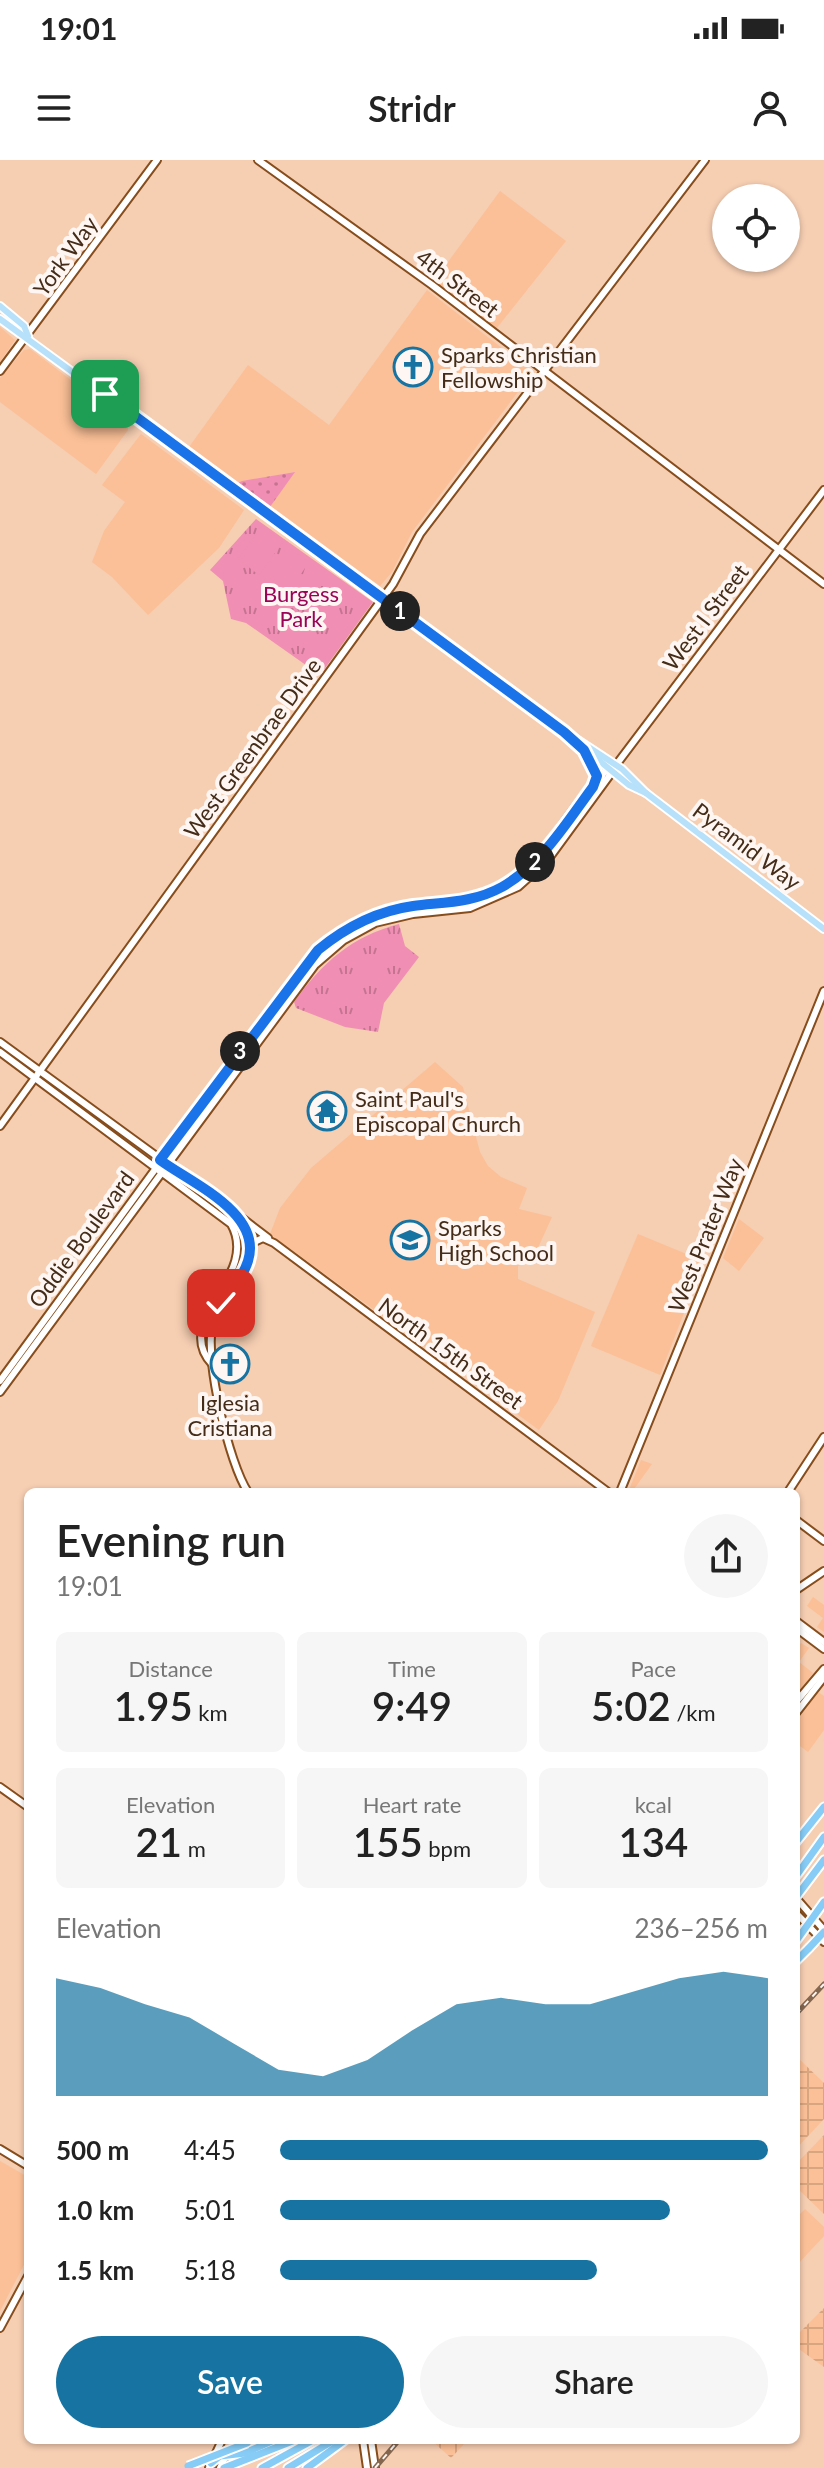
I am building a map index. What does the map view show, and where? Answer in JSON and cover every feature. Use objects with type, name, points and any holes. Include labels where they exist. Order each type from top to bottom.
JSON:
[{"type":"highway","points":[[800,1837],[824,1807]]},
{"type":"highway","points":[[800,1870],[824,1837]]},
{"type":"highway","points":[[800,1892],[824,1860]]},
{"type":"highway","points":[[800,1936],[824,1902]]},
{"type":"highway","points":[[800,1957],[824,1931]]},
{"type":"highway","points":[[237,2444],[242,2450],[260,2446]]},
{"type":"highway","points":[[186,2467],[243,2444]]},
{"type":"highway","points":[[210,2465],[226,2455],[245,2453],[265,2444]]},
{"type":"highway","points":[[222,2468],[286,2444]]},
{"type":"highway","points":[[262,2468],[306,2444]]},
{"type":"highway","points":[[288,2468],[327,2444]]},
{"type":"highway","points":[[307,2468],[340,2444]]},
{"type":"main road","name":"York Way","points":[[0,371],[157,160]]},
{"type":"main road","name":"4th Street","points":[[258,160],[544,371],[824,584]]},
{"type":"main road","name":"West Greenbrae Drive","points":[[0,1126],[383,598],[420,534],[705,160]]},
{"type":"main road","name":"Pyramid Way","points":[[0,306],[24,326],[28,336]]},
{"type":"main road","name":"Pyramid Way","points":[[0,319],[18,334],[28,336],[564,732],[616,765],[646,793]]},
{"type":"main road","name":"West I Street","points":[[616,765],[824,490]]},
{"type":"main road","name":"Pyramid Way","points":[[564,732],[611,771],[646,793],[824,929]]},
{"type":"main road","points":[[584,750],[597,776],[593,787]]},
{"type":"main road","name":"Oddie Boulevard","points":[[0,1381],[158,1169],[167,1165],[324,956],[375,923],[413,914],[470,908],[518,887],[547,861],[616,765]]},
{"type":"main road","name":"Oddie Boulevard","points":[[0,1392],[158,1169],[160,1160],[318,950],[341,933],[375,915],[411,906],[465,901],[503,886],[535,862],[593,787],[611,771]]},
{"type":"main road","name":"West Prater Way","points":[[622,1488],[824,991]]},
{"type":"main road","points":[[0,1042],[226,1220],[239,1246],[234,1271],[213,1300],[205,1322],[204,1349],[212,1364]]},
{"type":"main road","points":[[0,1052],[37,1074]]},
{"type":"main road","name":"North 15th Street","points":[[37,1074],[235,1214],[603,1488]]},
{"type":"main road","points":[[235,1214],[246,1230],[250,1244],[244,1271],[214,1319],[212,1364],[234,1465],[246,1488]]},
{"type":"main road","points":[[239,1246],[274,1243]]},
{"type":"main road","points":[[791,1488],[824,1437]]},
{"type":"main road","points":[[800,1523],[824,1541]]},
{"type":"main road","points":[[800,1587],[824,1571]]},
{"type":"main road","points":[[800,1626],[824,1642]]},
{"type":"main road","points":[[800,1627],[824,1649]]},
{"type":"main road","points":[[800,1697],[824,1669]]},
{"type":"main road","points":[[800,1708],[824,1677]]},
{"type":"main road","points":[[0,1787],[24,1804]]},
{"type":"main road","points":[[800,1902],[824,1931]]},
{"type":"main road","points":[[800,1917],[824,1942]]},
{"type":"main road","points":[[0,2149],[24,2164]]},
{"type":"main road","points":[[0,2328],[24,2283]]},
{"type":"main road","points":[[210,2465],[220,2444]]},
{"type":"main road","points":[[222,2468],[231,2444]]},
{"type":"main road","points":[[364,2444],[367,2468]]},
{"type":"main road","points":[[372,2444],[375,2468]]},
{"type":"shaded area","points":[[500,191],[566,241],[496,329],[434,281]]},
{"type":"shaded area","points":[[427,290],[533,372],[412,532],[392,572],[380,586],[270,507],[294,472],[238,483],[189,447],[248,365],[329,425]]},
{"type":"shaded area","points":[[0,327],[15,340],[0,362]]},
{"type":"shaded area","points":[[30,349],[128,423],[128,430],[96,474],[0,402],[0,378],[24,350]]},
{"type":"shaded area","points":[[141,434],[244,510],[219,548],[148,615],[112,577],[92,562],[104,531],[125,502],[102,485]]},
{"type":"shaded area","name":"Sparks High School","points":[[435,1062],[463,1087],[480,1152],[488,1166],[501,1177],[527,1188],[519,1209],[552,1217],[532,1261],[518,1266],[518,1279],[595,1312],[558,1401],[539,1430],[270,1234],[280,1208],[311,1168]]},
{"type":"shaded area","points":[[739,1219],[764,1238],[739,1271],[723,1258]]},
{"type":"shaded area","points":[[638,1234],[701,1260],[702,1266],[660,1375],[591,1346]]},
{"type":"shaded area","points":[[641,1460],[652,1464],[635,1488],[630,1488]]},
{"type":"shaded area","points":[[813,1597],[824,1605],[824,1632],[817,1627],[823,1618],[807,1606]]},
{"type":"shaded area","points":[[800,1644],[809,1648],[800,1661]]},
{"type":"shaded area","points":[[800,1663],[813,1673],[800,1691]]},
{"type":"shaded area","points":[[818,1692],[824,1696],[824,1730],[808,1752],[800,1746],[800,1717]]},
{"type":"shaded area","points":[[800,2060],[824,2083],[824,2119],[800,2145]]},
{"type":"shaded area","points":[[824,2135],[824,2214],[800,2191],[800,2160]]},
{"type":"shaded area","points":[[0,2161],[24,2175],[24,2265],[0,2311]]},
{"type":"shaded area","points":[[805,2209],[824,2227],[824,2236],[800,2262],[800,2214]]},
{"type":"shaded area","points":[[824,2308],[824,2367],[800,2350],[800,2332]]},
{"type":"shaded area","points":[[435,2444],[464,2444],[451,2458]]},
{"type":"green space","points":[[295,472],[270,507],[238,483],[242,481]]},
{"type":"green space","name":"Burgess Park","points":[[256,519],[373,602],[320,675],[246,623],[231,619],[223,581],[210,570]]},
{"type":"green space","points":[[262,526],[283,542],[259,575],[238,559]]},
{"type":"green space","points":[[288,547],[309,562],[289,592],[266,576]]},
{"type":"green space","points":[[296,608],[311,625],[302,647],[285,633],[284,626]]},
{"type":"green space","points":[[399,924],[405,946],[419,957],[384,1003],[378,1032],[345,1027],[296,1008],[294,1002],[339,953],[366,936]]},
{"type":"railway","points":[[800,2010],[824,1984]]},
{"type":"railway","points":[[375,2468],[396,2444]]},
{"type":"place","name":"Sparks Christian Fellowship","points":[[413,367]]},
{"type":"place","name":"Saint Paul's Episcopal Church","points":[[327,1111]]},
{"type":"place","name":"Sparks High School","points":[[410,1240]]},
{"type":"place","name":"Iglesia Cristiana","points":[[230,1364]]},
{"type":"route","points":[[105,394],[564,732],[584,750],[597,776],[593,787],[542,854],[512,881],[465,901],[411,906],[375,915],[341,933],[318,950],[300,969],[160,1160],[229,1209],[246,1230],[250,1244],[247,1264],[221,1303]]}]
